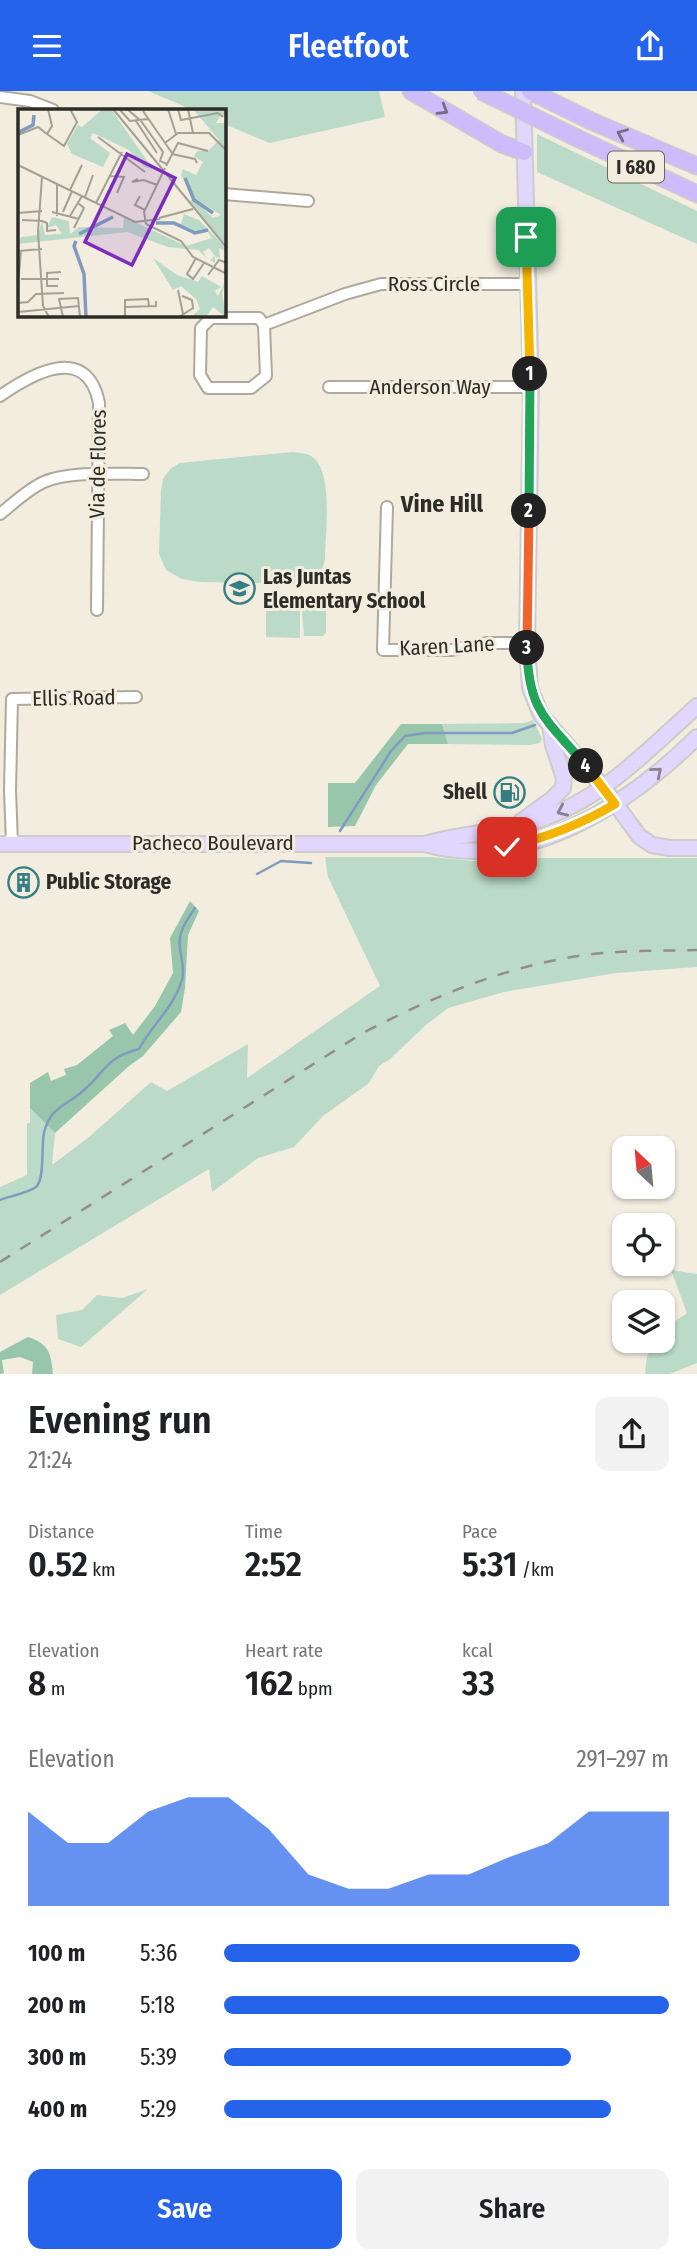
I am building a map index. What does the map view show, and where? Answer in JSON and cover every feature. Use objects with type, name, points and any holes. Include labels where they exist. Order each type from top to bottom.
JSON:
[{"type":"highway","points":[[411,91],[502,144],[524,152]]},
{"type":"highway","name":"I 680","points":[[481,91],[697,194]]},
{"type":"highway","name":"I 680","points":[[530,91],[591,121],[697,166]]},
{"type":"main road","points":[[523,91],[531,387],[527,643],[530,688],[538,708],[550,726],[604,788],[639,836],[652,845],[697,848]]},
{"type":"main road","name":"Pacheco Boulevard","points":[[425,844],[516,826],[561,812],[604,788],[697,706]]},
{"type":"main road","points":[[516,826],[563,788],[564,778],[550,726]]},
{"type":"main road","name":"Pacheco Boulevard","points":[[6,844],[425,844],[444,849],[481,851],[507,847],[543,838],[598,815],[635,791],[697,737]]},
{"type":"street","points":[[0,97],[30,101],[50,109]]},
{"type":"street","points":[[226,194],[308,201]]},
{"type":"street","name":"Ross Circle","points":[[264,325],[381,283],[528,283]]},
{"type":"street","points":[[211,318],[259,318],[264,325],[266,376],[251,388],[208,388],[200,375],[201,328],[211,318]]},
{"type":"street","name":"Via de Flores","points":[[0,396],[25,379],[48,370],[66,367],[80,371],[91,380],[99,403],[97,610]]},
{"type":"street","name":"Anderson Way","points":[[330,387],[531,387]]},
{"type":"street","points":[[0,514],[44,482],[57,477],[143,474]]},
{"type":"street","name":"Karen Lane","points":[[387,507],[383,650],[452,650],[486,643],[527,643]]},
{"type":"street","name":"Ellis Road","points":[[6,844],[12,699],[136,697]]},
{"type":"green space","points":[[148,91],[379,91],[385,117],[270,143],[226,125],[226,109],[191,109]]},
{"type":"green space","points":[[537,134],[697,211],[697,244],[537,172]]},
{"type":"green space","points":[[293,452],[307,454],[317,462],[325,486],[325,559],[317,576],[300,584],[200,582],[182,579],[166,570],[159,554],[161,490],[163,479],[170,469],[180,463]]},
{"type":"green space","points":[[266,604],[300,604],[300,638],[266,637]]},
{"type":"green space","points":[[305,605],[326,607],[326,633],[323,636],[304,636],[302,610]]},
{"type":"green space","points":[[533,720],[542,739],[540,743],[530,745],[448,744],[442,724],[524,723]]},
{"type":"green space","points":[[401,724],[442,724],[448,744],[408,744],[376,785],[355,826],[328,827],[328,783],[355,783]]},
{"type":"green space","points":[[325,857],[431,857],[473,861],[532,858],[697,858],[697,967],[616,973],[504,992],[448,1008],[379,1066],[369,1083],[323,1116],[294,1147],[258,1158],[212,1192],[209,1169],[0,1295],[0,1187],[27,1175],[27,1123],[30,1123],[30,1108],[55,1133],[52,1165],[89,1137],[151,1082],[167,1091],[248,1044],[247,1078],[380,986],[328,877]]},
{"type":"green space","points":[[190,901],[199,911],[188,935],[181,1012],[143,1056],[55,1133],[30,1108],[30,1083],[48,1072],[51,1081],[66,1075],[64,1069],[77,1065],[113,1036],[109,1030],[125,1023],[133,1035],[155,1006],[173,973],[170,938]]},
{"type":"green space","points":[[675,1271],[697,1274],[697,1363],[670,1374],[645,1374],[649,1353],[675,1353],[675,1321],[687,1313],[673,1276]]},
{"type":"green space","points":[[148,1289],[81,1347],[58,1339],[56,1315],[82,1310],[97,1295],[122,1298]]},
{"type":"green space","points":[[28,1337],[48,1350],[53,1374],[32,1374],[33,1362],[20,1357],[2,1360],[4,1373],[0,1374],[0,1352]]},
{"type":"waterway","points":[[340,831],[391,751],[405,736],[425,733],[512,733],[535,725]]},
{"type":"waterway","points":[[257,874],[281,861],[311,863]]},
{"type":"waterway","points":[[0,1200],[36,1187],[42,1170],[44,1133],[54,1112],[83,1091],[119,1056],[139,1049],[168,1007],[183,976],[179,942],[181,932],[195,908]]},
{"type":"railway","points":[[0,1262],[361,1034],[413,1008],[494,976],[549,961],[608,953],[697,950]]},
{"type":"place","name":"Las Juntas Elementary School","points":[[240,589]]},
{"type":"place","name":"Shell","points":[[510,792]]},
{"type":"place","name":"Public Storage","points":[[23,882]]},
{"type":"district","name":"Vine Hill","points":[[442,504]]},
{"type":"route","points":[[507,847],[543,838],[598,815],[615,804],[541,715],[528,679],[531,387],[526,237]]}]
